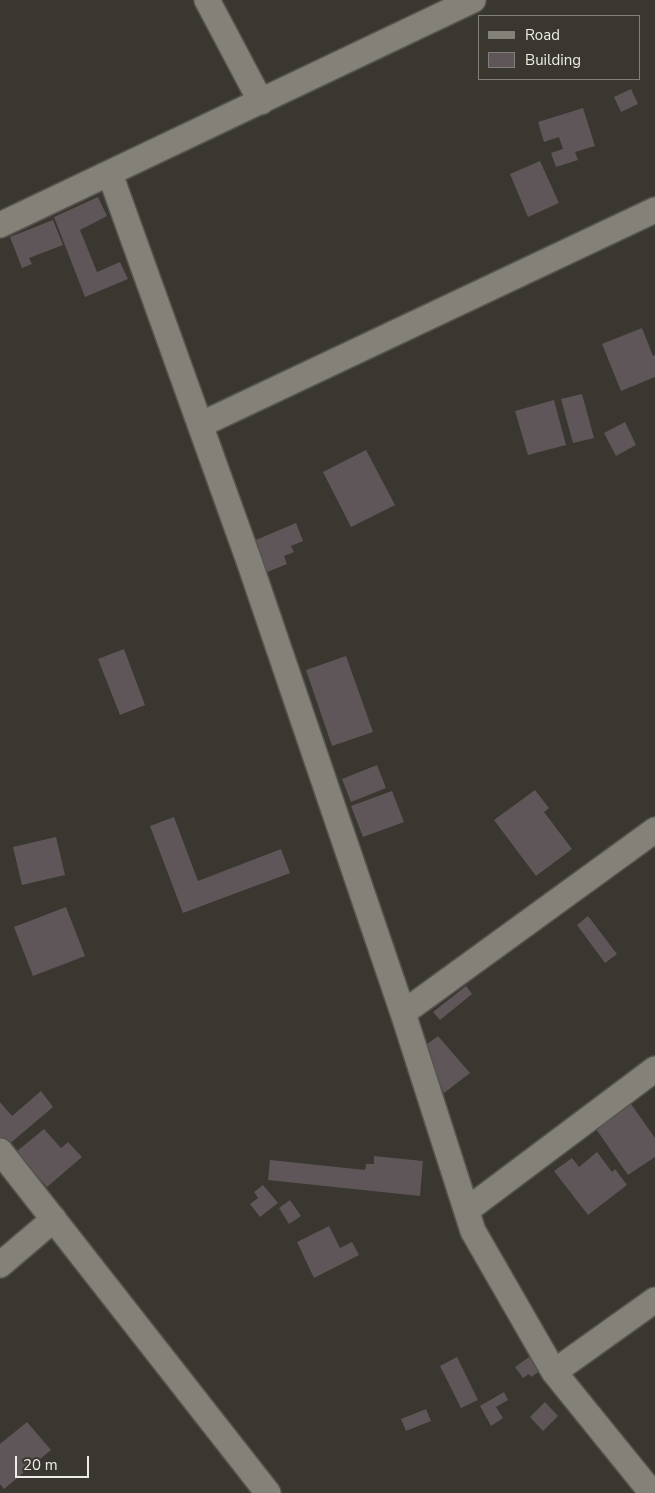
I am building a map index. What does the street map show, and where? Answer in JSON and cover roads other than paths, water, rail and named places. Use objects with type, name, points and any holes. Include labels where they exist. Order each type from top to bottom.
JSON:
[{"type":"street","points":[[207,0],[261,102]]},
{"type":"street","points":[[0,225],[261,102],[430,9],[473,0]]},
{"type":"street","points":[[110,174],[249,561],[403,1013],[473,1231],[554,1372],[652,1493]]},
{"type":"street","points":[[200,425],[655,210]]},
{"type":"street","points":[[403,1013],[655,830]]},
{"type":"street","points":[[467,1210],[655,1068]]},
{"type":"street","points":[[0,1151],[268,1493]]},
{"type":"street","points":[[0,1264],[54,1219]]},
{"type":"street","points":[[554,1372],[655,1300]]}]
